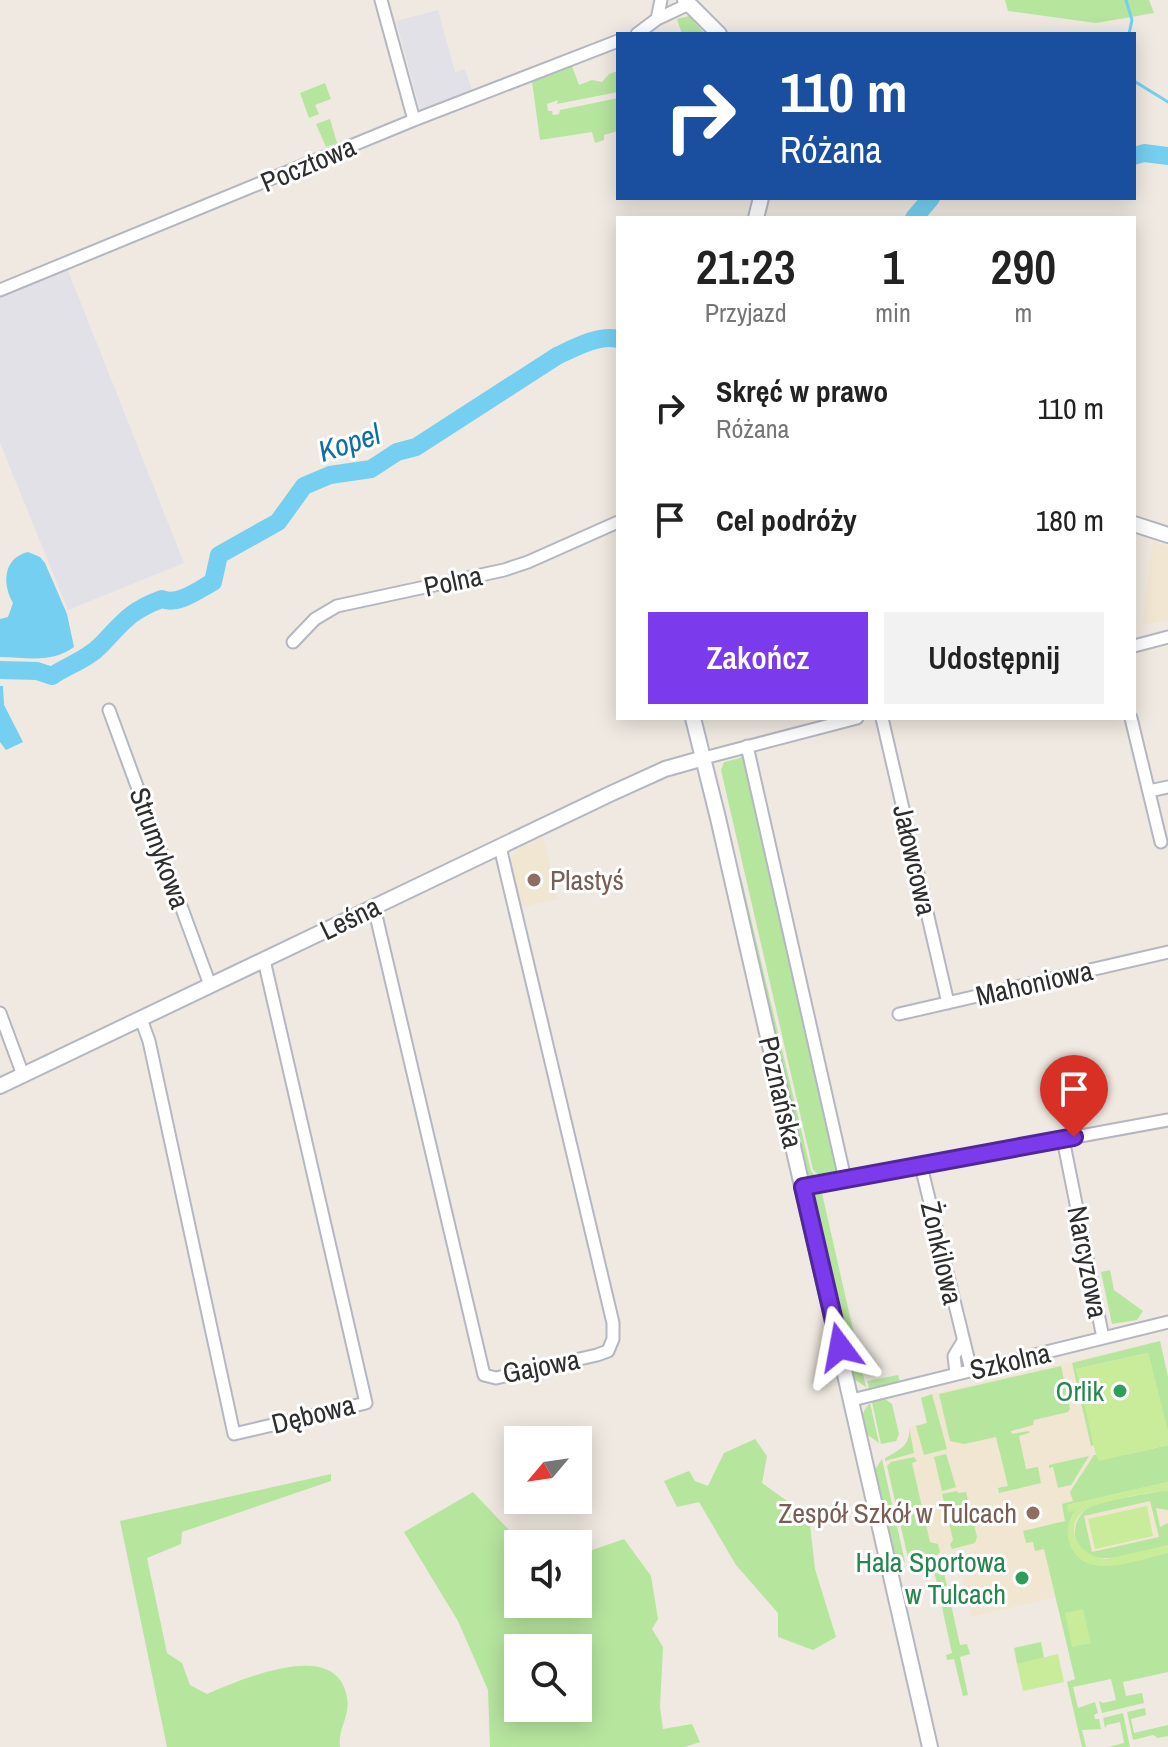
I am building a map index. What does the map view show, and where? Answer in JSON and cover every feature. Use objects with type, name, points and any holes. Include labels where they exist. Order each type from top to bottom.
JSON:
[{"type":"street","points":[[381,0],[414,120]]},
{"type":"street","points":[[657,19],[661,0]]},
{"type":"street","points":[[640,32],[687,2],[717,32]]},
{"type":"street","name":"Pocztowa","points":[[0,290],[414,120],[616,42]]},
{"type":"street","name":"Polna","points":[[293,642],[315,619],[337,606],[504,570],[616,523]]},
{"type":"street","points":[[1136,525],[1168,535]]},
{"type":"street","points":[[1136,645],[1168,637]]},
{"type":"street","name":"Strumykowa","points":[[109,710],[210,985]]},
{"type":"street","name":"Poznańska","points":[[694,720],[930,1747]]},
{"type":"street","points":[[704,758],[849,720]]},
{"type":"street","name":"Jałowcowa","points":[[882,720],[948,1003]]},
{"type":"street","points":[[1131,720],[1161,842]]},
{"type":"street","name":"Poznańska","points":[[747,746],[845,1179]]},
{"type":"street","name":"Leśna","points":[[0,1086],[665,769],[704,758]]},
{"type":"street","points":[[1149,791],[1168,787]]},
{"type":"street","name":"Gajowa","points":[[374,907],[484,1375],[496,1378],[608,1351],[613,1339],[613,1323],[500,847]]},
{"type":"street","name":"Mahoniowa","points":[[899,1014],[1168,952]]},
{"type":"street","name":"Dębowa","points":[[141,1019],[153,1056],[234,1434],[366,1403],[264,960]]},
{"type":"street","points":[[0,1013],[23,1075]]},
{"type":"street","points":[[803,1187],[1168,1120]]},
{"type":"street","name":"Narcyzowa","points":[[1063,1139],[1103,1338]]},
{"type":"street","name":"Żonkilowa","points":[[921,1166],[971,1370]]},
{"type":"street","name":"Szkolna","points":[[852,1400],[1168,1322]]},
{"type":"street","name":"Żonkilowa","points":[[956,1373],[954,1356],[963,1341]]},
{"type":"shaded area","points":[[438,10],[455,72],[465,69],[472,90],[420,110],[396,21]]},
{"type":"shaded area","points":[[67,268],[184,563],[68,610],[0,443],[0,296]]},
{"type":"shaded area","points":[[1153,541],[1168,546],[1168,620],[1142,625]]},
{"type":"shaded area","name":"Plastyś","points":[[543,837],[558,899],[521,907],[510,861],[516,850]]},
{"type":"shaded area","name":"Zespół Szkół w Tulcach","points":[[1160,1341],[1168,1377],[1168,1658],[1076,1680],[1056,1597],[971,1617],[958,1561],[917,1570],[909,1562],[885,1458],[904,1447],[910,1433],[909,1427],[927,1423],[923,1396]]},
{"type":"green space","points":[[1005,0],[1149,0],[1154,13],[1096,23],[1008,11]]},
{"type":"green space","points":[[689,16],[703,32],[681,32],[677,19]]},
{"type":"green space","points":[[572,66],[579,85],[592,80],[602,82],[616,72],[616,92],[547,104],[548,111],[552,111],[553,115],[559,114],[560,110],[616,98],[616,132],[604,135],[604,140],[595,143],[592,132],[540,140],[532,81]]},
{"type":"green space","points":[[325,83],[331,99],[315,105],[319,114],[309,118],[300,93]]},
{"type":"green space","points":[[330,119],[337,143],[326,147],[316,124]]},
{"type":"green space","points":[[745,753],[841,1174],[821,1177],[813,1170],[721,770],[724,762],[740,758]]},
{"type":"green space","points":[[741,877],[811,1171],[819,1180],[806,1174],[736,879]]},
{"type":"green space","points":[[821,1189],[866,1387],[852,1378],[811,1201],[814,1193]]},
{"type":"green space","points":[[1110,1270],[1114,1290],[1143,1311],[1137,1320],[1112,1324],[1101,1272]]},
{"type":"green space","points":[[1160,1341],[1168,1377],[1168,1432],[1148,1353],[1076,1369],[1096,1444],[1091,1446],[1072,1363]]},
{"type":"green space","name":"Orlik","points":[[1148,1353],[1168,1432],[1168,1445],[1099,1461],[1076,1369]]},
{"type":"green space","points":[[1061,1366],[1070,1409],[1068,1412],[1034,1420],[1033,1425],[1011,1431],[1012,1434],[1029,1431],[1019,1436],[1026,1469],[1038,1467],[1041,1483],[999,1493],[998,1488],[1008,1486],[996,1437],[964,1444],[950,1441],[939,1394]]},
{"type":"green space","points":[[898,1375],[900,1382],[869,1388],[867,1381]]},
{"type":"green space","points":[[932,1394],[947,1449],[924,1455],[916,1426],[927,1423],[921,1398]]},
{"type":"green space","points":[[882,1397],[892,1404],[899,1434],[896,1441],[881,1444],[872,1402]]},
{"type":"green space","points":[[870,1403],[879,1443],[864,1429],[863,1414]]},
{"type":"green space","points":[[909,1427],[914,1453],[885,1461],[906,1443]]},
{"type":"green space","points":[[755,1439],[767,1456],[762,1483],[804,1513],[810,1525],[815,1569],[836,1637],[813,1650],[778,1637],[778,1613],[736,1565],[699,1502],[677,1507],[664,1481],[689,1471],[695,1481],[708,1486],[724,1453]]},
{"type":"green space","points":[[1168,1445],[1168,1482],[1067,1505],[1075,1510],[1070,1544],[1088,1562],[1114,1565],[1168,1553],[1168,1672],[1123,1682],[1126,1696],[1142,1693],[1144,1703],[1102,1713],[1099,1701],[1116,1700],[1111,1679],[1073,1687],[1078,1708],[1095,1702],[1098,1713],[1094,1715],[1095,1719],[1099,1719],[1101,1729],[1082,1730],[1086,1747],[1082,1747],[1067,1682],[1075,1679],[1044,1549],[1035,1551],[1033,1542],[1026,1543],[1023,1531],[1065,1521],[1062,1504],[1073,1501],[1070,1492],[1094,1455],[1125,1455]]},
{"type":"green space","points":[[946,1454],[956,1487],[942,1491],[934,1457]]},
{"type":"green space","points":[[1089,1456],[1071,1485],[1058,1488],[1053,1467],[1049,1468],[1049,1465]]},
{"type":"green space","points":[[914,1457],[917,1461],[912,1463],[930,1542],[938,1544],[940,1552],[909,1562],[887,1466],[891,1462]]},
{"type":"green space","points":[[882,1459],[905,1562],[891,1553],[875,1481],[876,1468]]},
{"type":"green space","points":[[331,1474],[331,1481],[182,1532],[181,1544],[147,1558],[167,1653],[182,1663],[190,1685],[207,1694],[258,1674],[300,1666],[319,1667],[334,1674],[347,1696],[340,1747],[167,1747],[120,1521]]},
{"type":"green space","points":[[1168,1482],[1168,1491],[1128,1497],[1088,1508],[1075,1523],[1074,1531],[1081,1547],[1097,1557],[1107,1559],[1168,1545],[1168,1553],[1101,1566],[1079,1558],[1068,1537],[1074,1511],[1068,1512],[1067,1505]]},
{"type":"green space","points":[[1168,1491],[1168,1510],[1156,1508],[1160,1527],[1168,1523],[1168,1545],[1114,1558],[1088,1555],[1079,1547],[1075,1527],[1088,1508]],"holes":[[[1150,1501],[1159,1537],[1092,1552],[1084,1516]]]},
{"type":"green space","points":[[473,1492],[510,1530],[504,1530],[504,1618],[592,1618],[592,1550],[624,1539],[651,1576],[658,1619],[652,1629],[663,1647],[660,1707],[663,1729],[692,1724],[700,1742],[685,1747],[490,1747],[488,1690],[458,1621],[404,1532]]},
{"type":"green space","points":[[966,1492],[977,1537],[975,1543],[952,1549],[950,1545],[953,1540],[942,1494]]},
{"type":"green space","points":[[1147,1506],[1153,1536],[1095,1549],[1088,1519]]},
{"type":"green space","points":[[942,1564],[960,1645],[967,1644],[970,1654],[960,1657],[968,1695],[963,1696],[954,1659],[947,1660],[946,1655],[952,1653],[933,1566]]},
{"type":"green space","points":[[1083,1609],[1091,1643],[1072,1647],[1065,1613]]},
{"type":"green space","points":[[1041,1642],[1044,1658],[1017,1664],[1014,1648]]},
{"type":"green space","points":[[1058,1654],[1064,1682],[1023,1691],[1017,1664]]},
{"type":"green space","points":[[1145,1708],[1146,1715],[1131,1719],[1134,1733],[1168,1725],[1168,1736],[1158,1738],[1153,1735],[1133,1740],[1127,1712]]},
{"type":"green space","points":[[1123,1713],[1130,1747],[1108,1747],[1124,1743],[1120,1722],[1105,1728],[1103,1718]]},
{"type":"water","points":[[28,552],[45,563],[67,614],[74,647],[47,658],[0,657],[0,619],[8,617],[13,603],[7,588],[7,573],[14,560]]},
{"type":"water","points":[[0,686],[3,686],[4,705],[23,742],[6,750],[0,742]]},
{"type":"waterway","points":[[1126,0],[1132,20],[1129,32]]},
{"type":"waterway","points":[[1136,82],[1168,102]]},
{"type":"waterway","name":"Kopel","points":[[1136,155],[1144,153],[1168,156]]},
{"type":"waterway","name":"Kopel","points":[[916,216],[929,200]]},
{"type":"waterway","name":"Kopel","points":[[0,670],[37,671],[52,676],[90,655],[142,608],[162,599],[181,599],[213,582],[219,555],[278,522],[304,486],[330,475],[371,469],[397,452],[416,447],[557,356],[595,340],[616,339]]},
{"type":"place","name":"Plastyś","points":[[534,880]]},
{"type":"place","name":"Orlik","points":[[1120,1391]]},
{"type":"place","name":"Zespół Szkół w Tulcach","points":[[1033,1513]]},
{"type":"place","name":"Hala Sportowa w Tulcach","points":[[1022,1578]]},
{"type":"route","points":[[840,1347],[803,1187],[1074,1137]]}]
